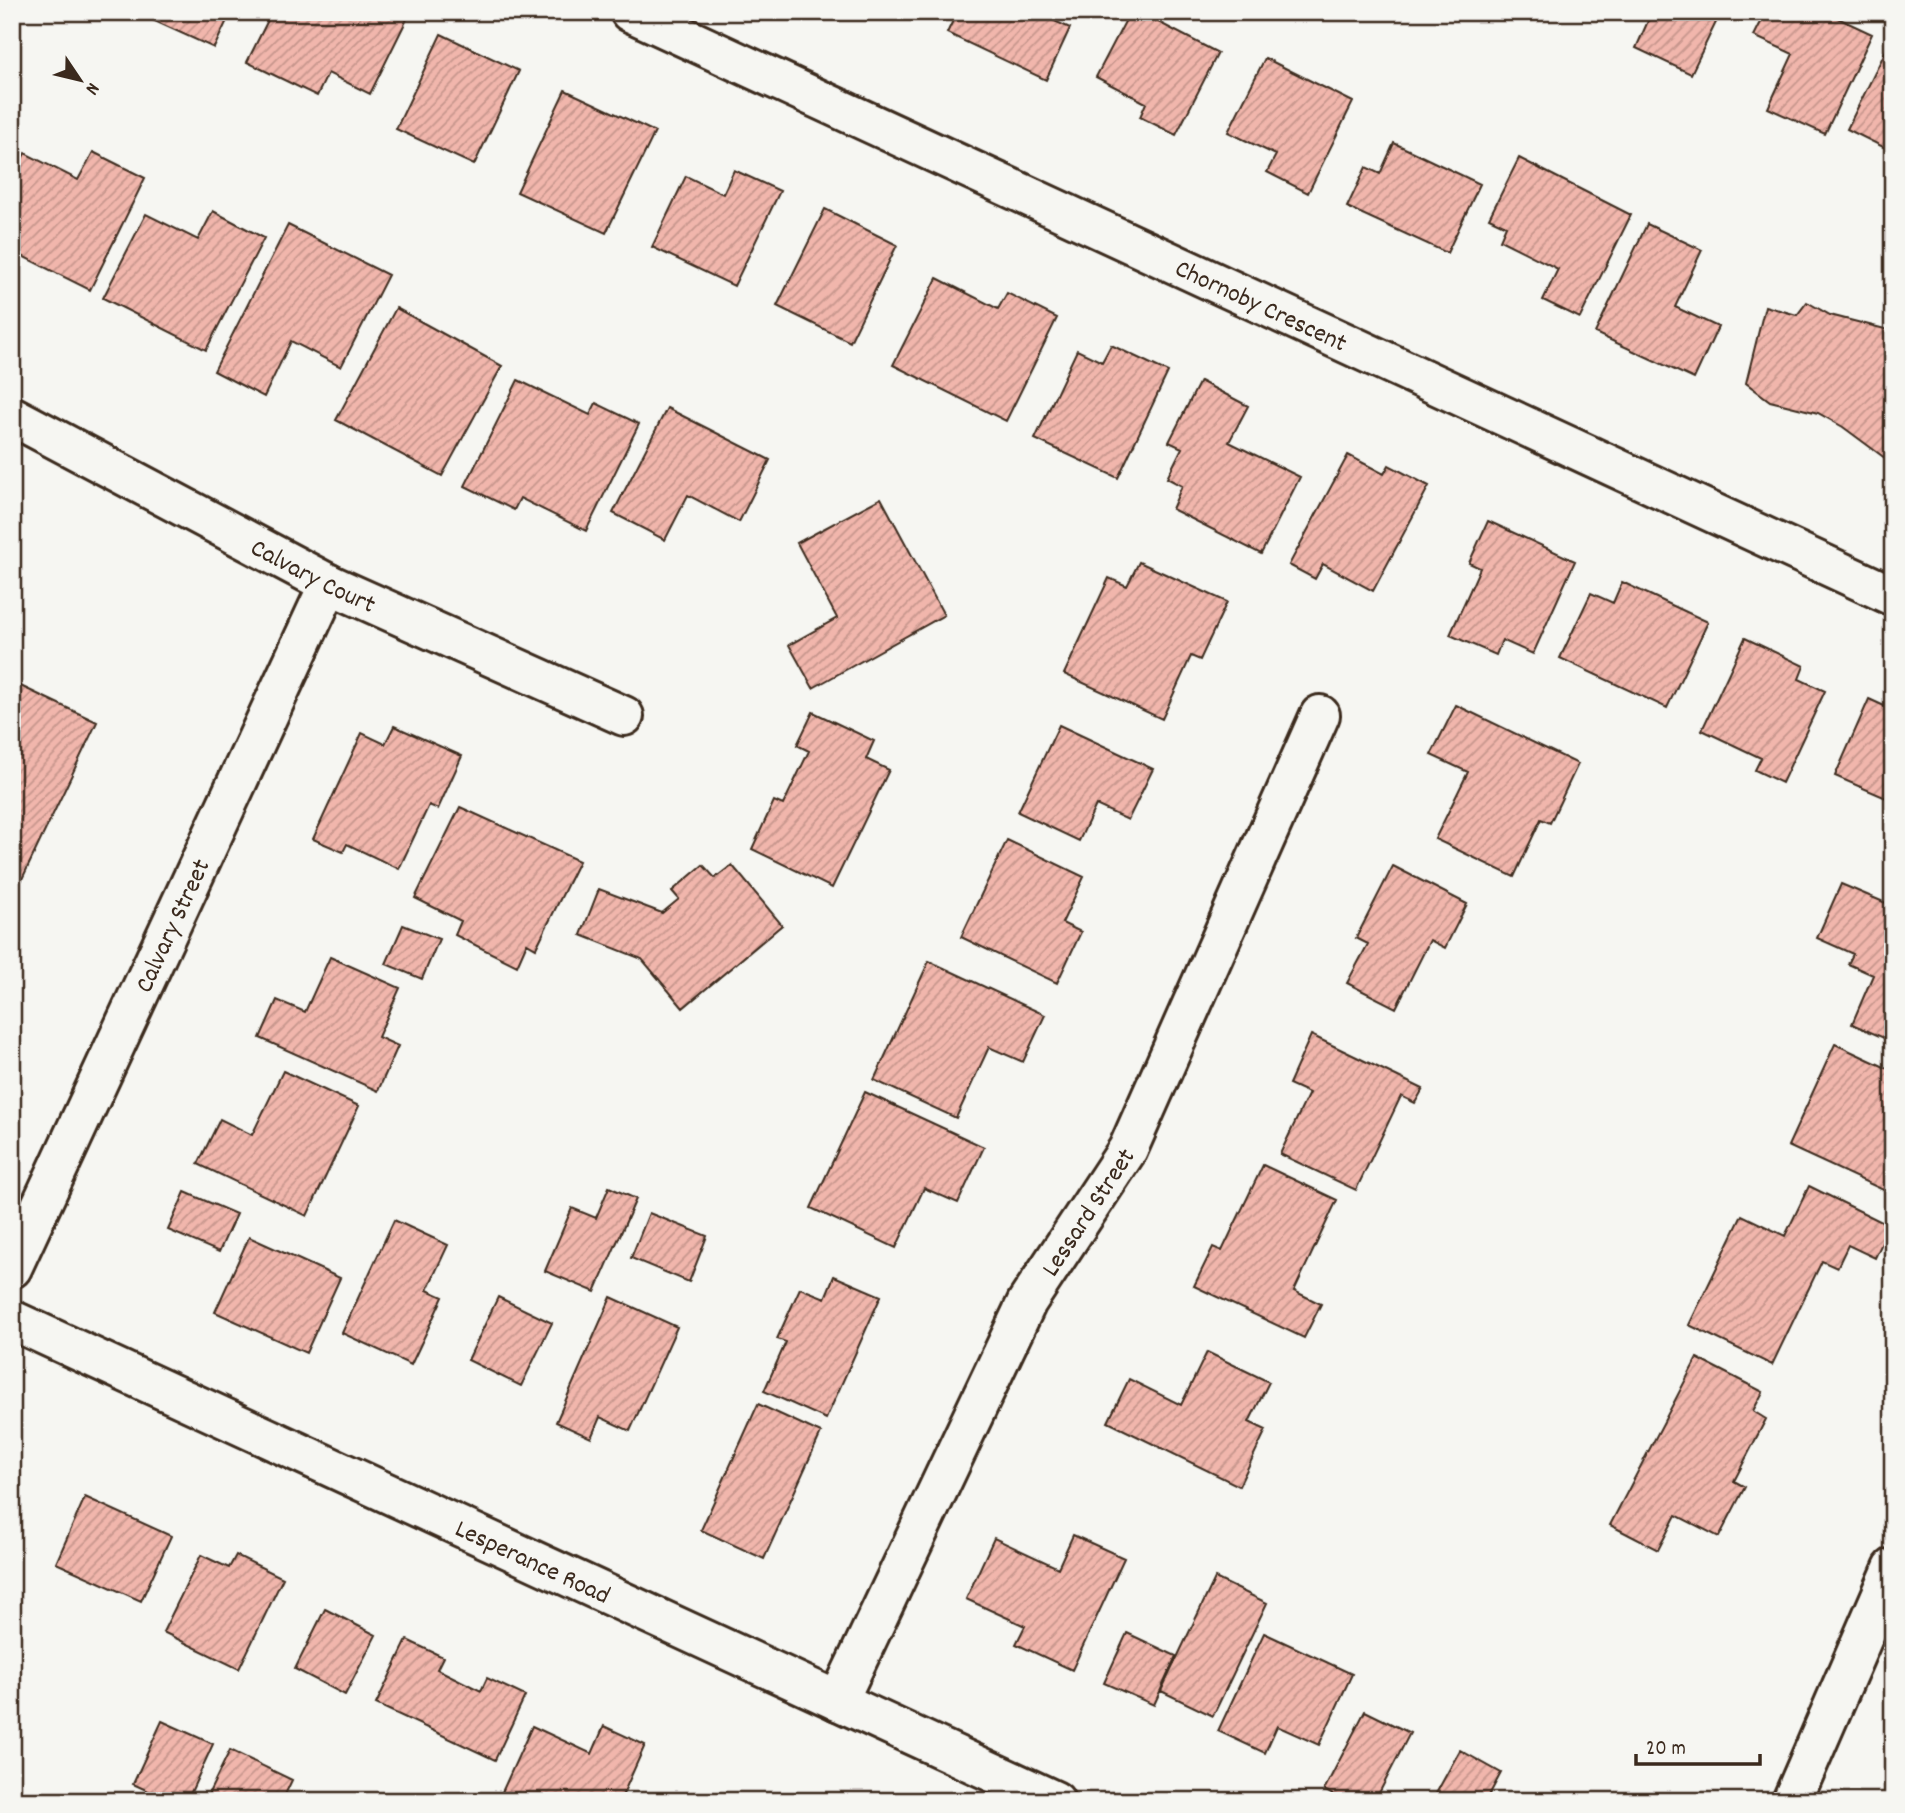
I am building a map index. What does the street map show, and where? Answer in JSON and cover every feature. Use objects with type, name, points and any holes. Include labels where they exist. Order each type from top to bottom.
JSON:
[{"type":"street","name":"Chornoby Crescent","points":[[630,12],[1893,596]]},
{"type":"street","name":"Calvary Court","points":[[12,416],[329,584],[624,716]]},
{"type":"street","name":"Calvary Street","points":[[12,1268],[329,584]]},
{"type":"street","name":"Lessard Street","points":[[838,1701],[1027,1302],[1128,1149],[1320,715]]},
{"type":"street","name":"Lesperance Road","points":[[12,1320],[1055,1801]]},
{"type":"street","points":[[1792,1801],[1893,1568]]},
{"type":"building","points":[[135,12],[231,12],[214,48]]},
{"type":"building","points":[[272,12],[402,12],[409,15],[370,94],[328,73],[317,96],[247,62]]},
{"type":"building","points":[[957,12],[1035,12],[1070,28],[1046,80],[947,33]]},
{"type":"building","points":[[1130,12],[1139,12],[1218,53],[1176,135],[1140,117],[1146,103],[1096,77]]},
{"type":"building","points":[[1652,12],[1721,12],[1691,74],[1636,48]]},
{"type":"building","points":[[1766,12],[1825,12],[1872,34],[1825,134],[1768,108],[1793,54],[1754,36]]},
{"type":"building","points":[[441,34],[519,71],[474,165],[396,129]]},
{"type":"building","points":[[1889,44],[1893,46],[1893,152],[1847,129]]},
{"type":"building","points":[[1265,58],[1353,102],[1308,193],[1267,172],[1276,155],[1228,132]]},
{"type":"building","points":[[565,90],[655,132],[606,233],[517,192]]},
{"type":"building","points":[[1394,143],[1480,184],[1447,253],[1347,207],[1366,167],[1380,174]]},
{"type":"building","points":[[93,152],[145,178],[90,290],[12,251],[12,179],[25,153],[78,180]]},
{"type":"building","points":[[1519,158],[1631,215],[1580,318],[1543,300],[1558,269],[1500,240],[1506,226],[1489,218]]},
{"type":"building","points":[[734,170],[780,191],[734,286],[652,247],[686,176],[723,194]]},
{"type":"building","points":[[825,209],[897,245],[850,342],[777,306]]},
{"type":"building","points":[[213,211],[264,238],[206,350],[103,298],[146,214],[198,240]]},
{"type":"building","points":[[1647,224],[1702,250],[1675,307],[1718,327],[1694,379],[1595,333]]},
{"type":"building","points":[[288,225],[388,275],[341,367],[291,341],[264,397],[214,371]]},
{"type":"building","points":[[937,278],[998,309],[1007,293],[1057,318],[1006,421],[893,365]]},
{"type":"building","points":[[1807,302],[1830,315],[1893,331],[1893,464],[1843,427],[1818,413],[1770,401],[1746,383],[1765,306],[1797,315]]},
{"type":"building","points":[[396,308],[502,366],[442,476],[336,420]]},
{"type":"building","points":[[1111,345],[1168,372],[1118,478],[1035,439],[1077,350],[1102,362]]},
{"type":"building","points":[[518,380],[590,415],[596,403],[639,424],[586,531],[520,498],[514,510],[465,486]]},
{"type":"building","points":[[1200,381],[1248,406],[1229,442],[1300,477],[1261,554],[1172,509],[1182,486],[1167,478],[1182,448],[1169,442]]},
{"type":"building","points":[[667,408],[770,460],[739,522],[688,495],[665,540],[613,513]]},
{"type":"building","points":[[1348,455],[1384,474],[1389,465],[1429,486],[1373,591],[1323,564],[1315,579],[1289,565]]},
{"type":"building","points":[[881,498],[944,615],[813,688],[789,645],[837,618],[797,543]]},
{"type":"building","points":[[1488,521],[1575,561],[1533,654],[1502,640],[1496,655],[1450,635],[1480,568],[1469,563]]},
{"type":"building","points":[[1139,562],[1227,602],[1200,660],[1191,656],[1162,719],[1064,674],[1109,578],[1127,586]]},
{"type":"building","points":[[1622,582],[1708,622],[1667,708],[1560,658],[1591,593],[1613,603]]},
{"type":"building","points":[[1745,638],[1804,666],[1799,679],[1825,691],[1782,783],[1755,770],[1761,758],[1702,730]]},
{"type":"building","points":[[12,682],[97,722],[12,900]]},
{"type":"building","points":[[1869,699],[1893,710],[1893,801],[1835,776]]},
{"type":"building","points":[[1456,705],[1578,764],[1550,823],[1541,819],[1514,877],[1435,839],[1468,772],[1431,755]]},
{"type":"building","points":[[813,712],[874,741],[866,759],[889,770],[832,888],[752,849],[774,801],[783,805],[809,751],[797,745]]},
{"type":"building","points":[[1059,725],[1153,769],[1128,820],[1096,805],[1079,841],[1018,812]]},
{"type":"building","points":[[394,726],[462,756],[438,809],[429,805],[399,869],[347,844],[343,852],[313,839],[362,733],[385,744]]},
{"type":"building","points":[[460,807],[579,861],[536,948],[527,943],[517,966],[455,935],[461,921],[415,898]]},
{"type":"building","points":[[1007,840],[1084,877],[1062,923],[1081,932],[1057,983],[961,937]]},
{"type":"building","points":[[703,865],[715,878],[732,865],[782,925],[683,1008],[642,959],[581,935],[599,889],[662,913],[679,899],[672,891]]},
{"type":"building","points":[[1393,866],[1467,904],[1445,948],[1430,940],[1396,1008],[1347,983],[1368,944],[1356,938]]},
{"type":"building","points":[[1841,884],[1893,906],[1893,1042],[1852,1024],[1873,975],[1848,964],[1853,954],[1817,938]]},
{"type":"building","points":[[403,925],[439,939],[422,979],[386,964]]},
{"type":"building","points":[[330,957],[400,988],[378,1037],[398,1046],[378,1091],[260,1038],[277,1000],[305,1012]]},
{"type":"building","points":[[929,961],[1045,1015],[1023,1062],[989,1047],[956,1118],[874,1080]]},
{"type":"building","points":[[1311,1035],[1423,1089],[1415,1103],[1401,1096],[1356,1190],[1280,1154],[1309,1093],[1289,1084]]},
{"type":"building","points":[[1835,1044],[1893,1071],[1893,1129],[1889,1137],[1893,1138],[1892,1194],[1788,1146]]},
{"type":"building","points":[[283,1071],[359,1106],[307,1216],[198,1164],[220,1119],[252,1135]]},
{"type":"building","points":[[865,1092],[984,1147],[958,1203],[924,1188],[896,1248],[811,1208]]},
{"type":"building","points":[[1263,1165],[1337,1200],[1294,1291],[1321,1304],[1304,1338],[1194,1286],[1213,1247],[1222,1251]]},
{"type":"building","points":[[1809,1186],[1890,1226],[1875,1258],[1848,1245],[1837,1268],[1822,1261],[1772,1365],[1689,1325],[1742,1215],[1785,1236]]},
{"type":"building","points":[[609,1187],[636,1199],[595,1292],[545,1271],[572,1208],[596,1218]]},
{"type":"building","points":[[185,1192],[236,1214],[219,1252],[168,1230]]},
{"type":"building","points":[[649,1213],[707,1236],[689,1282],[631,1258]]},
{"type":"building","points":[[394,1220],[448,1245],[427,1290],[443,1297],[411,1365],[342,1333]]},
{"type":"building","points":[[249,1237],[340,1278],[306,1353],[215,1312]]},
{"type":"building","points":[[834,1276],[881,1296],[826,1419],[764,1391],[786,1342],[777,1339],[800,1288],[825,1298]]},
{"type":"building","points":[[498,1297],[552,1323],[521,1386],[468,1360]]},
{"type":"building","points":[[611,1297],[677,1327],[630,1431],[600,1417],[591,1438],[556,1422]]},
{"type":"building","points":[[1207,1352],[1269,1382],[1249,1422],[1266,1430],[1239,1486],[1108,1422],[1129,1379],[1181,1405]]},
{"type":"building","points":[[1697,1358],[1763,1392],[1753,1411],[1766,1419],[1734,1481],[1745,1487],[1719,1537],[1676,1515],[1658,1550],[1610,1525]]},
{"type":"building","points":[[758,1404],[821,1433],[764,1559],[701,1530]]},
{"type":"building","points":[[85,1497],[171,1536],[141,1601],[56,1563]]},
{"type":"building","points":[[1073,1535],[1124,1558],[1072,1670],[1016,1644],[1025,1626],[966,1599],[994,1538],[1058,1568]]},
{"type":"building","points":[[201,1555],[229,1568],[236,1555],[283,1578],[239,1669],[163,1632]]},
{"type":"building","points":[[1215,1578],[1267,1603],[1213,1716],[1161,1691]]},
{"type":"building","points":[[325,1609],[376,1635],[345,1695],[295,1669]]},
{"type":"building","points":[[1127,1633],[1176,1656],[1154,1705],[1104,1683]]},
{"type":"building","points":[[1264,1633],[1352,1674],[1319,1745],[1277,1726],[1265,1753],[1218,1731]]},
{"type":"building","points":[[407,1640],[443,1657],[437,1669],[481,1691],[487,1678],[525,1696],[495,1760],[376,1704]]},
{"type":"building","points":[[1365,1711],[1410,1733],[1375,1801],[1344,1801],[1324,1790]]},
{"type":"building","points":[[162,1721],[213,1744],[187,1801],[170,1801],[133,1784]]},
{"type":"building","points":[[532,1726],[592,1754],[604,1726],[645,1745],[620,1801],[498,1801]]},
{"type":"building","points":[[230,1750],[292,1780],[282,1801],[205,1801]]},
{"type":"building","points":[[1460,1750],[1501,1773],[1486,1801],[1433,1799]]}]
